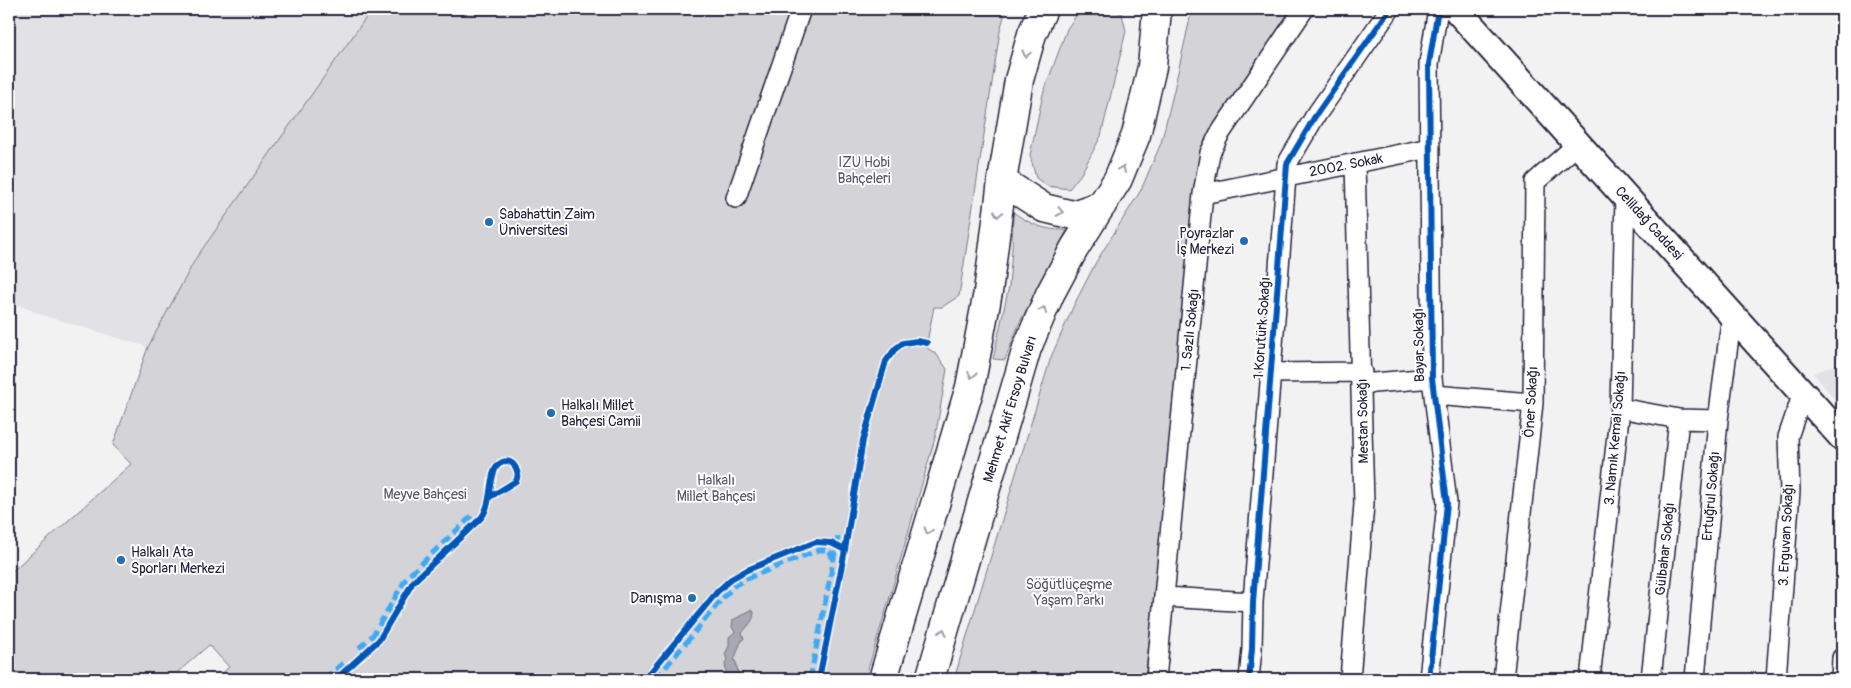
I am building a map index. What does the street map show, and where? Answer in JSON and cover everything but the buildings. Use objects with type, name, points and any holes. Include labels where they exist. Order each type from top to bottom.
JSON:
[{"type":"main road","points":[[883,679],[970,388],[988,292],[1002,181],[1019,80],[1032,34],[1043,9]]},
{"type":"main road","name":"Mehmet Akif Ersoy Bulvarı","points":[[930,678],[1027,348],[1050,294],[1118,179],[1136,135],[1152,67],[1149,15]]},
{"type":"main road","points":[[1002,181],[1044,208],[1074,214],[1102,205]]},
{"type":"street","points":[[736,198],[801,9]]},
{"type":"street","name":"1. Sazlı Sokağı","points":[[1156,679],[1203,194],[1210,153],[1219,134],[1304,9]]},
{"type":"street","name":"1 Korutürk Sokağı","points":[[1249,679],[1253,602],[1287,164],[1314,118],[1390,9]]},
{"type":"street","name":"Bayar Sokağı","points":[[1429,679],[1447,503],[1433,386],[1429,64],[1438,9]]},
{"type":"street","name":"Celildağ Caddesi","points":[[1456,9],[1842,437]]},
{"type":"street","name":"Öner Sokağı","points":[[1503,679],[1534,403],[1535,182],[1578,144]]},
{"type":"street","name":"2002. Sokak","points":[[1203,194],[1430,148]]},
{"type":"street","name":"Mestan Sokağı","points":[[1350,679],[1364,504],[1355,163]]},
{"type":"street","name":"3. Namık Kemal Sokağı","points":[[1590,679],[1620,408],[1626,196]]},
{"type":"street","name":"Ertuğrul Sokağı","points":[[1695,679],[1718,420],[1732,314]]},
{"type":"street","points":[[1271,374],[1362,378],[1433,386],[1534,403]]},
{"type":"street","name":"3. Erguvan Sokağı","points":[[1776,679],[1790,491],[1788,437],[1803,393]]},
{"type":"street","points":[[1620,408],[1679,419],[1718,420]]},
{"type":"street","name":"Gülbahar Sokağı","points":[[1651,679],[1679,419]]},
{"type":"street","points":[[1164,597],[1253,602]]},
{"type":"street","points":[[1841,679],[1842,658]]},
{"type":"shaded area","name":"Sabahattin Zaim Üniversitesi","points":[[9,9],[1006,9],[1000,31],[963,274],[148,347],[42,315],[9,301]]},
{"type":"shaded area","points":[[1842,362],[1842,408],[1813,373]]},
{"type":"shaded area","points":[[751,610],[754,612],[753,619],[742,633],[744,638],[734,660],[739,679],[724,679],[725,663],[727,660],[725,654],[729,646],[729,637],[735,632],[732,627],[733,620]]},
{"type":"green space","points":[[372,9],[1006,9],[1000,31],[959,296],[942,307],[934,307],[926,347],[937,355],[947,369],[935,438],[865,679],[216,679],[229,667],[209,645],[170,679],[9,679],[9,574],[131,464],[113,445],[148,347],[196,258]]},
{"type":"green space","points":[[1084,9],[1111,9],[1122,14],[1126,31],[1101,136],[1081,174],[1069,189],[1047,186],[1036,178],[1030,155],[1043,94],[1067,29],[1079,11]]},
{"type":"green space","name":"Söğütlüçeşme Yaşam Parkı","points":[[1192,9],[1292,9],[1210,130],[1201,150],[1145,679],[954,679],[1051,357],[1096,262],[1141,190],[1161,143]]},
{"type":"green space","points":[[1013,212],[1038,226],[1067,230],[1019,324],[1005,360],[993,359],[1009,286]]},
{"type":"marked path","points":[[359,648],[373,635],[407,577],[475,513]]},
{"type":"marked path","points":[[810,679],[839,532]]},
{"type":"marked path","points":[[656,679],[735,585],[819,550],[830,552],[834,563]]},
{"type":"marked path","points":[[324,679],[344,662]]},
{"type":"cycle path","points":[[1249,679],[1253,602],[1287,164],[1314,118],[1390,9]]},
{"type":"cycle path","points":[[1429,679],[1447,503],[1432,378],[1429,64],[1438,9]]},
{"type":"cycle path","points":[[819,679],[845,550],[863,440],[886,361],[895,349],[903,343],[917,341],[927,343]]},
{"type":"cycle path","points":[[336,679],[379,640],[413,582],[481,518],[485,512],[495,470],[502,462],[510,462],[516,468],[516,481],[490,497]]},
{"type":"cycle path","points":[[645,679],[717,592],[731,579],[747,570],[816,542],[831,543],[845,550]]},
{"type":"place","name":"Sabahattin Zaim Üniversitesi","points":[[489,222]]},
{"type":"place","name":"Poyrazlar İş Merkezi","points":[[1244,241]]},
{"type":"place","name":"Halkalı Millet Bahçesi Camii","points":[[551,413]]},
{"type":"place","name":"Halkalı Ata Sporları Merkezi","points":[[121,560]]},
{"type":"place","name":"Danışma","points":[[692,598]]},
{"type":"park label","name":"IZU Hobi Bahçeleri","points":[[864,170]]},
{"type":"park label","name":"Halkalı Millet Bahçesi","points":[[716,488]]},
{"type":"park label","name":"Meyve Bahçesi","points":[[425,494]]}]
